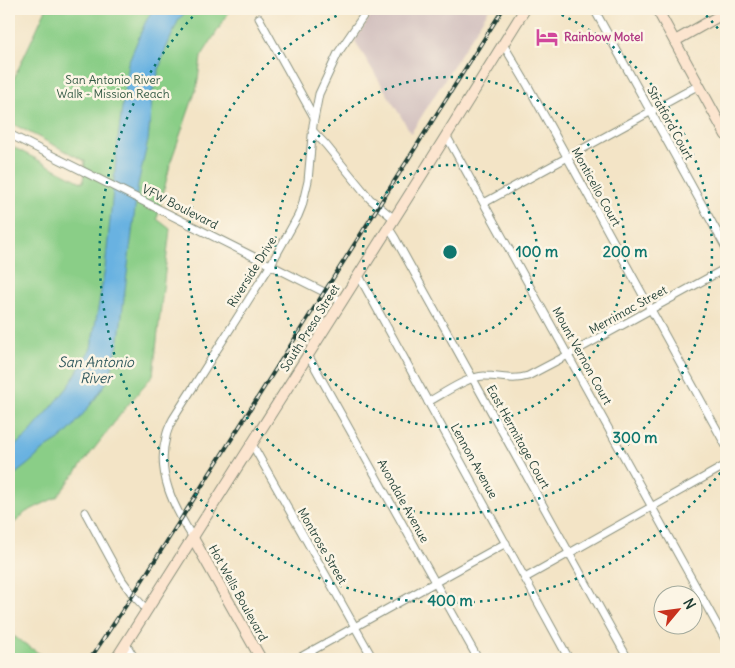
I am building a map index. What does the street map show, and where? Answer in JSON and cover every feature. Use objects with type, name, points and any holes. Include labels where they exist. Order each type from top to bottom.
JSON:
[{"type":"main road","name":"South Presa Street","points":[[116,659],[524,9]]},
{"type":"main road","points":[[657,9],[726,135]]},
{"type":"main road","points":[[674,41],[726,12]]},
{"type":"main road","name":"Hot Wells Boulevard","points":[[193,538],[261,659]]},
{"type":"street","name":"Riverside Drive","points":[[193,538],[175,508],[168,490],[162,460],[165,437],[173,419],[270,266],[298,216],[308,181],[312,130],[319,94],[338,53],[368,9]]},
{"type":"street","name":"Stratford Court","points":[[594,9],[726,248]]},
{"type":"street","points":[[259,18],[314,118]]},
{"type":"street","name":"Monticello Court","points":[[502,44],[528,86],[726,446]]},
{"type":"street","points":[[484,203],[699,85]]},
{"type":"street","name":"East Hermitage Court","points":[[312,130],[391,222],[395,238],[628,659]]},
{"type":"street","name":"VFW Boulevard","points":[[9,134],[342,301]]},
{"type":"street","name":"Mount Vernon Court","points":[[446,135],[726,642]]},
{"type":"street","name":"Merrimac Street","points":[[428,402],[473,379],[484,376],[521,379],[528,376],[726,268]]},
{"type":"street","name":"Lennon Avenue","points":[[358,274],[569,659]]},
{"type":"street","name":"Avondale Avenue","points":[[308,355],[478,659]]},
{"type":"street","name":"Montrose Street","points":[[252,444],[373,659]]},
{"type":"street","points":[[525,578],[726,465]]},
{"type":"street","points":[[85,512],[122,580],[133,595],[148,610]]},
{"type":"street","points":[[297,659],[506,544]]},
{"type":"street","points":[[126,644],[135,659]]},
{"type":"shaded area","points":[[375,9],[489,9],[411,133],[355,41]]},
{"type":"green space","name":"San Antonio River Walk - Mission Reach","points":[[46,9],[231,9],[201,57],[197,87],[171,161],[157,219],[170,229],[153,375],[57,497],[26,512],[9,528],[9,145],[83,183],[85,161],[9,122],[9,89]]},
{"type":"green space","points":[[9,633],[47,659],[9,659]]},
{"type":"water","name":"San Antonio River","points":[[153,9],[189,9],[179,19],[164,53],[153,90],[148,141],[138,184],[119,339],[110,377],[72,428],[9,479],[9,450],[26,437],[68,387],[91,348],[105,269],[128,63]]},
{"type":"railway","points":[[90,659],[133,595],[503,9]]},
{"type":"place","name":"Rainbow Motel","points":[[547,37]]}]
